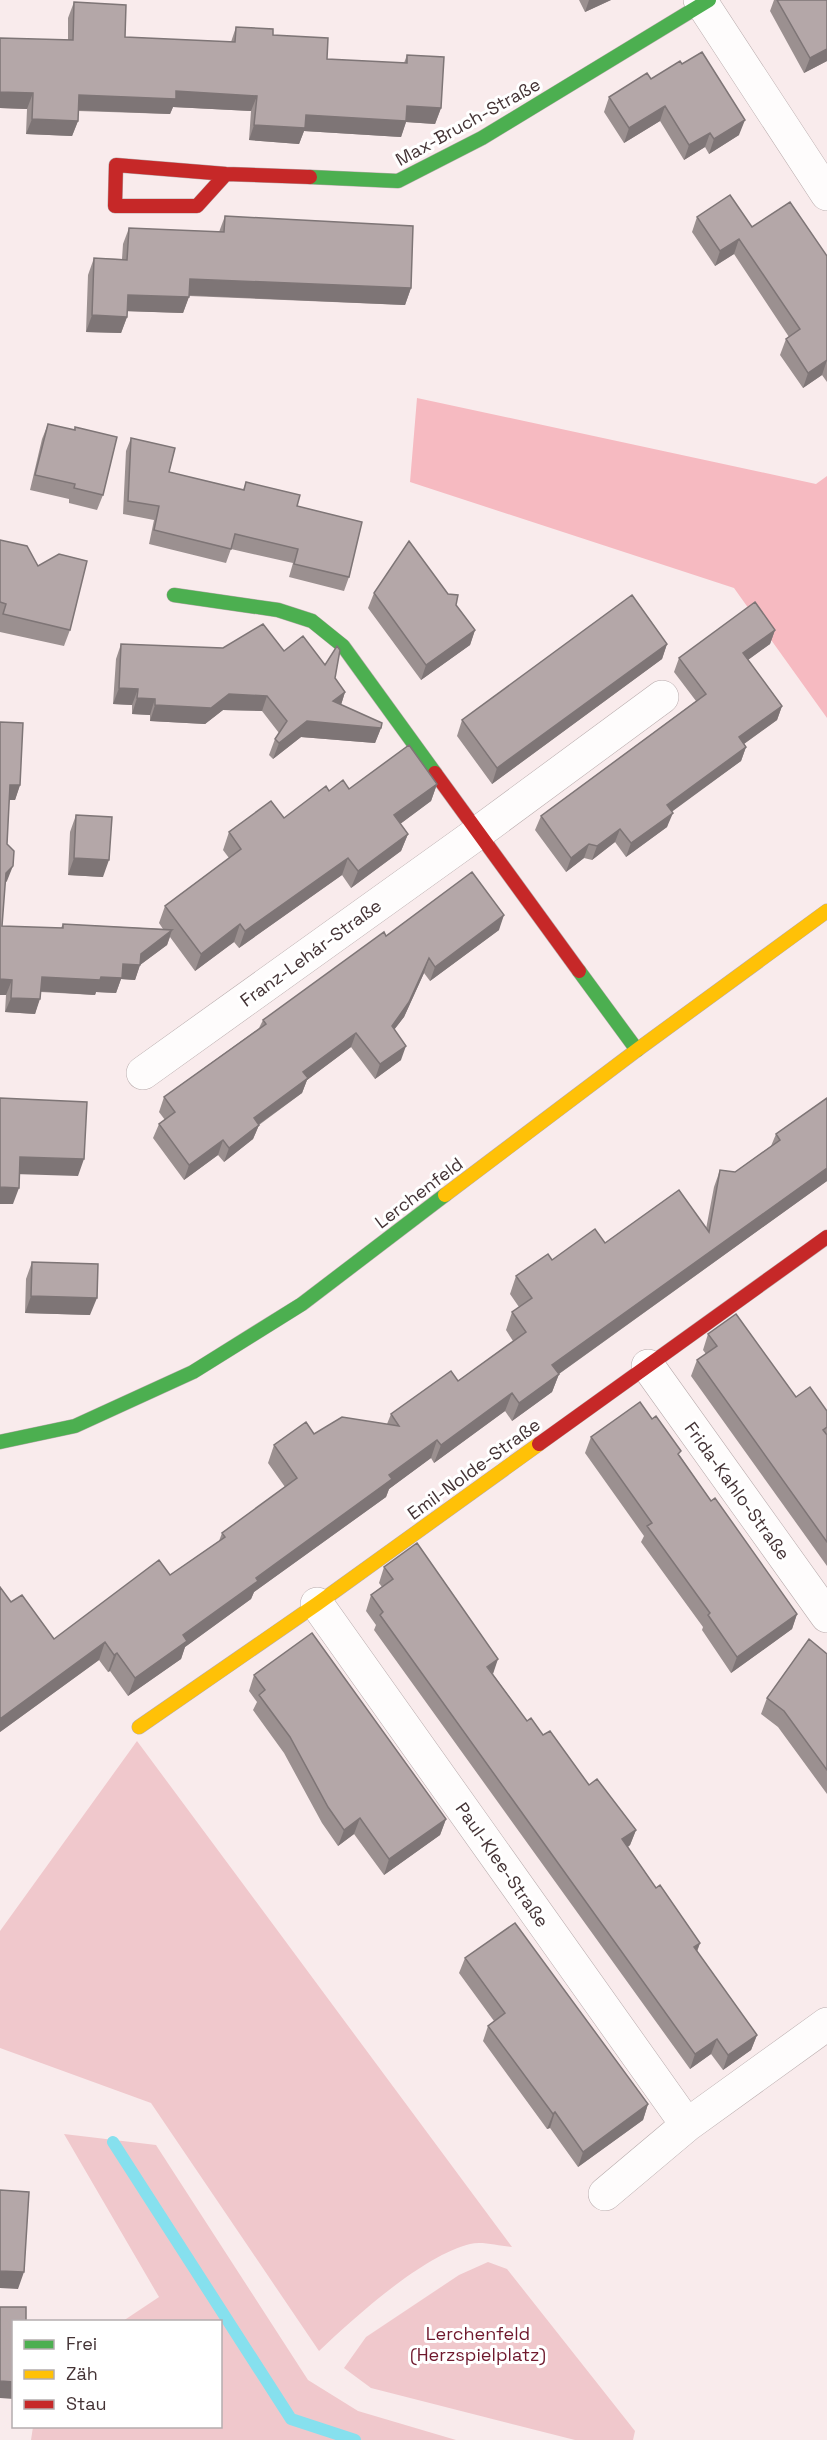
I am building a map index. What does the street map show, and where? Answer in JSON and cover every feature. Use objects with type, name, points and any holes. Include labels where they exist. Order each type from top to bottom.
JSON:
[{"type":"street","name":"Max-Bruch-Straße","points":[[226,174],[197,206],[115,206],[116,165],[226,174],[398,181],[482,138],[704,1]]},
{"type":"street","points":[[704,1],[827,194]]},
{"type":"street","points":[[174,595],[278,610],[312,621],[343,646],[637,1050]]},
{"type":"street","name":"Franz-Lehár-Straße","points":[[143,1073],[662,698]]},
{"type":"street","name":"Lerchenfeld","points":[[0,1442],[75,1426],[193,1372],[302,1304],[637,1050],[827,911]]},
{"type":"street","name":"Emil-Nolde-Straße","points":[[139,1726],[317,1604],[827,1237]]},
{"type":"street","name":"Frida-Kahlo-Straße","points":[[648,1366],[827,1616]]},
{"type":"street","name":"Paul-Klee-Straße","points":[[317,1604],[687,2125]]},
{"type":"street","points":[[605,2194],[687,2125],[827,2024]]},
{"type":"green space","points":[[137,1741],[512,2247],[475,2243],[431,2261],[390,2289],[319,2351],[151,2103],[0,2048],[0,1931]]},
{"type":"green space","points":[[64,2134],[156,2145],[308,2380],[358,2411],[456,2440],[31,2440],[33,2428],[222,2428],[222,2320],[124,2320],[159,2297]]},
{"type":"green space","name":"Lerchenfeld (Herzspielplatz)","points":[[488,2262],[507,2269],[635,2431],[633,2440],[575,2440],[371,2388],[344,2368],[366,2337],[459,2275]]},
{"type":"shaded area","points":[[417,398],[816,484],[827,476],[827,718],[734,588],[410,482]]},
{"type":"building","points":[[777,0],[827,0],[827,49],[810,58]]},
{"type":"building","points":[[74,2],[126,5],[125,37],[235,42],[236,27],[273,29],[273,35],[328,38],[327,59],[407,63],[407,55],[444,57],[441,108],[407,106],[406,121],[306,115],[305,128],[254,125],[257,96],[176,91],[176,99],[79,95],[78,121],[32,119],[33,93],[0,92],[0,38],[73,40]]},
{"type":"building","points":[[702,52],[745,120],[714,139],[710,133],[689,145],[665,106],[629,128],[609,97],[647,73],[651,79],[680,61],[682,64]]},
{"type":"building","points":[[730,195],[752,227],[790,202],[827,256],[827,360],[808,373],[786,339],[800,329],[739,239],[720,251],[697,217]]},
{"type":"building","points":[[225,216],[413,226],[411,288],[190,279],[189,297],[128,295],[127,317],[92,315],[94,258],[127,260],[129,228],[224,232]]},
{"type":"building","points":[[48,424],[75,430],[75,427],[117,437],[103,495],[74,488],[75,484],[35,475]]},
{"type":"building","points":[[131,438],[175,448],[169,472],[244,490],[246,482],[300,495],[297,506],[362,522],[349,577],[294,564],[298,549],[235,534],[231,549],[154,530],[159,506],[128,501]]},
{"type":"building","points":[[0,540],[27,546],[38,566],[59,554],[87,561],[70,630],[3,614],[6,604],[0,602]]},
{"type":"building","points":[[409,541],[448,594],[458,595],[456,605],[475,630],[426,665],[374,593]]},
{"type":"building","points":[[632,595],[667,644],[497,768],[462,720]]},
{"type":"building","points":[[755,602],[775,630],[743,653],[782,706],[739,737],[746,747],[667,805],[673,813],[631,843],[620,829],[597,846],[589,844],[571,858],[541,816],[706,694],[679,658]]},
{"type":"building","points":[[263,624],[284,651],[303,636],[325,665],[337,646],[340,650],[335,678],[345,692],[333,701],[382,723],[381,728],[307,721],[279,743],[275,739],[287,721],[267,696],[229,694],[211,708],[155,705],[155,699],[137,698],[138,689],[119,688],[121,644],[223,648]]},
{"type":"building","points":[[0,722],[23,723],[20,785],[10,785],[7,844],[14,851],[13,866],[6,873],[2,926],[63,928],[63,924],[172,930],[141,954],[140,965],[123,964],[122,978],[101,977],[100,980],[42,977],[40,999],[11,998],[12,980],[0,979]]},
{"type":"building","points":[[409,745],[437,784],[394,815],[408,834],[358,871],[348,858],[245,931],[240,924],[201,954],[165,906],[241,849],[229,832],[271,801],[284,818],[326,786],[329,791],[343,780],[349,789]]},
{"type":"building","points":[[76,815],[112,817],[109,860],[74,858]]},
{"type":"building","points":[[472,872],[504,915],[435,967],[429,958],[409,1002],[392,1026],[406,1046],[380,1064],[356,1033],[303,1072],[308,1078],[254,1118],[259,1125],[229,1148],[223,1140],[189,1165],[159,1124],[175,1112],[164,1097],[266,1024],[263,1020],[384,932],[386,936]]},
{"type":"building","points":[[0,1098],[87,1102],[84,1159],[20,1157],[19,1188],[0,1187]]},
{"type":"building","points":[[827,1098],[827,1168],[552,1365],[559,1374],[519,1403],[512,1393],[441,1445],[437,1440],[389,1475],[392,1479],[256,1578],[258,1581],[183,1635],[187,1641],[135,1678],[117,1653],[114,1655],[105,1642],[0,1719],[0,1587],[11,1602],[22,1595],[54,1639],[159,1560],[170,1575],[225,1537],[222,1533],[297,1478],[274,1445],[306,1422],[314,1434],[342,1417],[399,1426],[391,1414],[451,1371],[458,1381],[526,1332],[512,1312],[532,1298],[516,1276],[548,1254],[552,1260],[595,1229],[605,1243],[679,1190],[709,1232],[720,1170],[735,1172],[780,1140],[776,1134]]},
{"type":"building","points":[[32,1262],[98,1264],[97,1298],[31,1296]]},
{"type":"building","points":[[736,1314],[796,1397],[810,1387],[827,1411],[827,1427],[823,1430],[827,1435],[827,1542],[697,1360],[717,1346],[708,1334]]},
{"type":"building","points":[[640,1402],[652,1419],[656,1416],[681,1451],[678,1454],[711,1501],[715,1498],[797,1614],[737,1657],[708,1615],[710,1613],[647,1526],[652,1523],[591,1437]]},
{"type":"building","points":[[417,1543],[498,1659],[487,1667],[527,1721],[531,1718],[543,1735],[550,1731],[589,1785],[597,1779],[636,1830],[622,1839],[656,1888],[660,1885],[700,1943],[694,1947],[757,2035],[728,2055],[717,2039],[695,2054],[380,1615],[383,1612],[371,1595],[393,1579],[384,1567]]},
{"type":"building","points":[[312,1633],[446,1819],[389,1859],[360,1818],[344,1830],[328,1807],[290,1737],[259,1695],[265,1690],[254,1675]]},
{"type":"building","points":[[809,1639],[827,1654],[827,1770],[784,1711],[767,1698]]},
{"type":"building","points":[[515,1923],[648,2104],[583,2152],[488,2026],[505,2013],[465,1958]]},
{"type":"building","points":[[0,2190],[29,2192],[24,2272],[0,2271]]},
{"type":"building","points":[[0,2307],[26,2307],[26,2320],[12,2320],[12,2382],[0,2381]]},
{"type":"waterway","points":[[113,2142],[291,2419],[355,2440]]},
{"type":"traffic: fast","points":[[310,177],[398,181],[482,138],[709,0]]},
{"type":"traffic: fast","points":[[174,595],[278,610],[312,621],[343,646],[435,773]]},
{"type":"traffic: fast","points":[[579,971],[637,1050]]},
{"type":"traffic: fast","points":[[0,1442],[75,1426],[193,1372],[302,1304],[445,1195]]},
{"type":"traffic: slow","points":[[445,1195],[637,1050],[827,911]]},
{"type":"traffic: slow","points":[[139,1727],[317,1604],[539,1444]]},
{"type":"traffic: jam","points":[[226,174],[197,206],[115,206],[116,165],[226,174],[310,177]]},
{"type":"traffic: jam","points":[[435,773],[579,971]]},
{"type":"traffic: jam","points":[[539,1444],[827,1237]]}]
